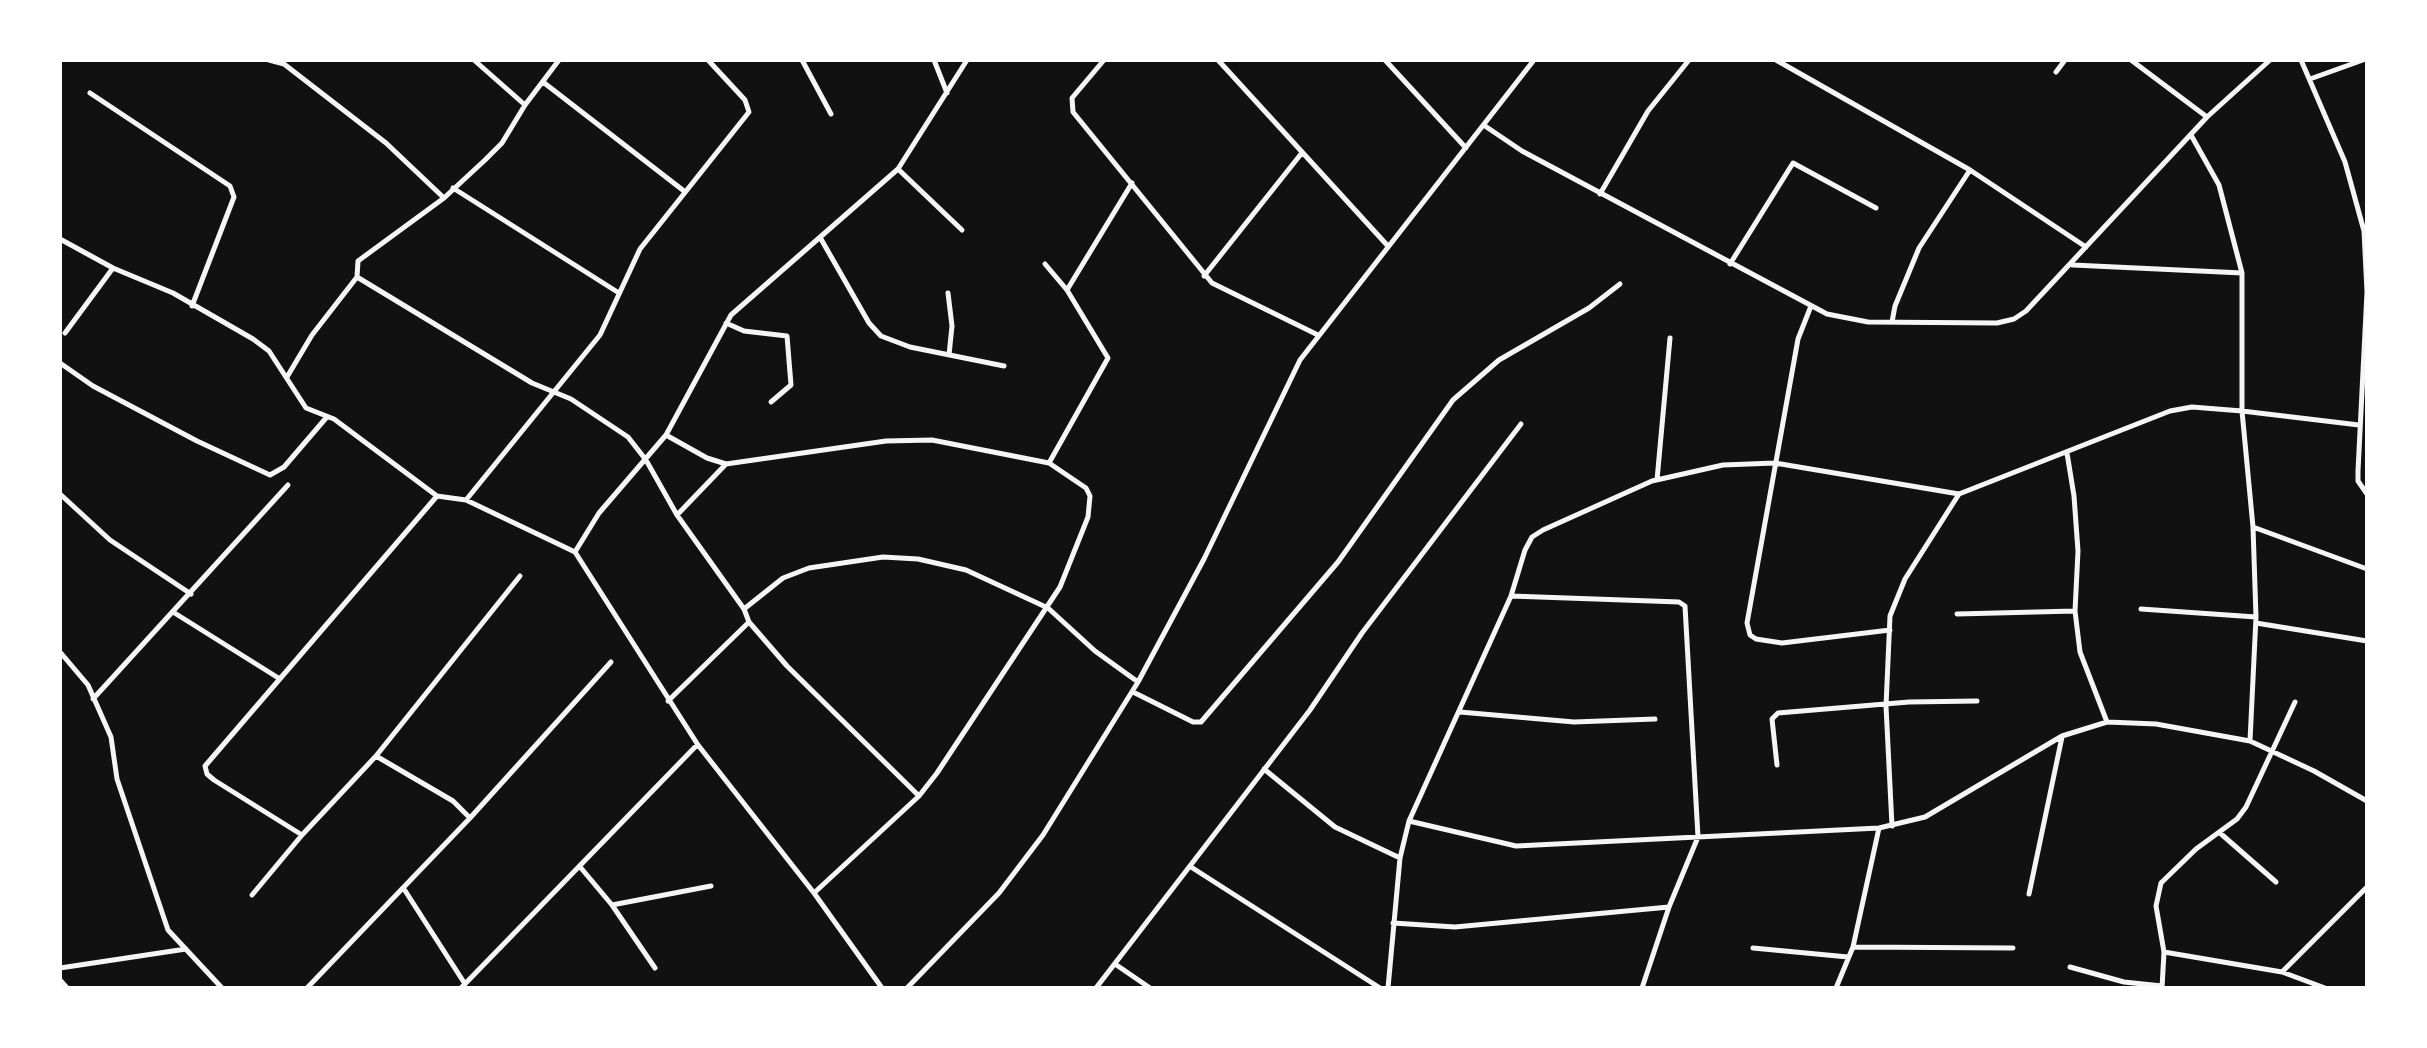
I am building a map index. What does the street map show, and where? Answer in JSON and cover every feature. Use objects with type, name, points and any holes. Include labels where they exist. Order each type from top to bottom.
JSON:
[{"type":"street","points":[[269,60],[285,62],[386,143],[444,198]]},
{"type":"street","points":[[474,60],[525,105]]},
{"type":"street","points":[[287,377],[312,335],[357,277],[358,261],[366,252],[444,198],[502,143],[525,105],[559,60]]},
{"type":"street","points":[[466,500],[600,335],[640,249],[749,112],[745,100],[708,60]]},
{"type":"street","points":[[802,60],[831,114]]},
{"type":"street","points":[[934,60],[947,93]]},
{"type":"street","points":[[575,552],[599,513],[666,435],[726,323],[796,256],[821,239],[898,169],[967,60]]},
{"type":"street","points":[[1104,60],[1070,105],[1204,276],[1222,291],[1318,335]]},
{"type":"street","points":[[1218,60],[1387,245]]},
{"type":"street","points":[[1385,60],[1466,148]]},
{"type":"street","points":[[1600,194],[1648,111],[1689,60]]},
{"type":"street","points":[[1776,60],[1970,170],[2086,247]]},
{"type":"street","points":[[2056,72],[2065,60]]},
{"type":"street","points":[[2131,60],[2207,117]]},
{"type":"street","points":[[1485,126],[1522,151],[1811,306],[1846,319],[1976,324],[2014,319],[2072,265],[2207,117],[2270,60]]},
{"type":"street","points":[[2301,60],[2345,162],[2361,217],[2367,292],[2358,481],[2367,494]]},
{"type":"street","points":[[2310,79],[2363,60]]},
{"type":"street","points":[[907,988],[1009,881],[1043,835],[1133,692],[1204,559],[1300,360],[1387,245],[1485,126],[1530,62]]},
{"type":"street","points":[[543,82],[684,191]]},
{"type":"street","points":[[90,93],[230,186],[234,197],[192,306]]},
{"type":"street","points":[[2191,135],[2219,185],[2242,273],[2242,411],[2253,527],[2256,620],[2250,741]]},
{"type":"street","points":[[1204,276],[1301,154]]},
{"type":"street","points":[[1730,264],[1793,163],[1876,208]]},
{"type":"street","points":[[898,169],[962,230]]},
{"type":"street","points":[[1892,322],[1895,306],[1919,248],[1970,170]]},
{"type":"street","points":[[1067,290],[1132,183]]},
{"type":"street","points":[[453,188],[619,293]]},
{"type":"street","points":[[60,239],[113,268],[173,293],[261,345],[287,377],[306,408],[334,419],[437,496],[466,500],[575,552],[698,745],[814,893],[882,988]]},
{"type":"street","points":[[821,239],[869,323],[881,336],[910,347],[1004,366]]},
{"type":"street","points":[[1045,264],[1067,290],[1108,358],[1049,463]]},
{"type":"street","points":[[2072,265],[2242,273]]},
{"type":"street","points":[[65,333],[113,268]]},
{"type":"street","points":[[357,277],[553,392],[571,399],[628,437],[646,460],[677,515],[744,609],[749,622],[787,666],[919,796]]},
{"type":"street","points":[[1133,692],[1193,722],[1201,722],[1338,562],[1453,400],[1499,360],[1589,308],[1620,284]]},
{"type":"street","points":[[948,293],[952,326],[949,355]]},
{"type":"street","points":[[1811,306],[1798,339],[1747,611],[1750,635],[1782,643],[1890,630]]},
{"type":"street","points":[[726,323],[744,331],[787,336],[791,385],[771,402]]},
{"type":"street","points":[[1657,480],[1670,338]]},
{"type":"street","points":[[60,363],[93,386],[184,435],[270,475],[284,467],[326,418]]},
{"type":"street","points":[[1388,988],[1400,858],[1409,821],[1511,596],[1532,537],[1657,480],[1723,465],[1775,463],[1959,494],[2170,411],[2192,407],[2359,425]]},
{"type":"street","points":[[1096,988],[1191,867],[1521,424]]},
{"type":"street","points":[[666,435],[707,458],[726,464],[909,439],[1049,463],[1086,488],[1091,507],[1060,587],[1048,608],[919,796],[814,893]]},
{"type":"street","points":[[2067,453],[2078,551],[2075,611],[2080,652],[2107,722]]},
{"type":"street","points":[[677,515],[726,464]]},
{"type":"street","points":[[93,699],[288,485]]},
{"type":"street","points":[[1892,826],[1886,706],[1890,616],[1905,579],[1959,494]]},
{"type":"street","points":[[61,496],[110,540],[191,594]]},
{"type":"street","points":[[302,835],[214,780],[207,774],[205,766],[437,496]]},
{"type":"street","points":[[2253,527],[2367,569]]},
{"type":"street","points":[[744,609],[783,578],[809,568],[883,557],[918,559],[966,570],[1048,608],[1095,651],[1138,682]]},
{"type":"street","points":[[252,895],[302,835],[376,756],[520,576]]},
{"type":"street","points":[[1511,596],[1679,602],[1685,606],[1698,837],[1669,907],[1642,988]]},
{"type":"street","points":[[2141,609],[2256,620],[2367,641]]},
{"type":"street","points":[[1957,614],[2075,611]]},
{"type":"street","points":[[173,612],[280,679]]},
{"type":"street","points":[[668,701],[749,622]]},
{"type":"street","points":[[60,652],[88,685],[111,737],[117,779],[168,930],[222,988]]},
{"type":"street","points":[[307,988],[404,889],[611,662]]},
{"type":"street","points":[[1777,765],[1772,719],[1778,713],[1909,702],[1977,701]]},
{"type":"street","points":[[2070,967],[2124,982],[2162,987],[2164,952],[2156,906],[2161,883],[2246,807],[2295,702]]},
{"type":"street","points":[[1460,712],[1574,722],[1655,719]]},
{"type":"street","points":[[1409,821],[1516,846],[1879,828],[1925,817],[2062,736],[2107,722],[2138,721],[2250,741],[2367,801]]},
{"type":"street","points":[[2029,894],[2062,736]]},
{"type":"street","points":[[404,889],[463,986],[698,745]]},
{"type":"street","points":[[376,756],[453,801],[470,818]]},
{"type":"street","points":[[1264,769],[1335,827],[1400,858]]},
{"type":"street","points":[[1836,988],[1853,947],[1879,828]]},
{"type":"street","points":[[2220,833],[2276,882]]},
{"type":"street","points":[[1191,867],[1380,988]]},
{"type":"street","points":[[581,868],[612,905],[655,968]]},
{"type":"street","points":[[612,905],[711,886]]},
{"type":"street","points":[[2282,972],[2367,887]]},
{"type":"street","points":[[1393,923],[1455,927],[1669,907]]},
{"type":"street","points":[[1853,947],[2013,948]]},
{"type":"street","points":[[1753,948],[1848,957]]},
{"type":"street","points":[[60,968],[186,949]]},
{"type":"street","points":[[2164,952],[2282,972],[2325,988]]},
{"type":"street","points":[[1115,964],[1150,988]]},
{"type":"street","points":[[60,980],[67,988]]}]
